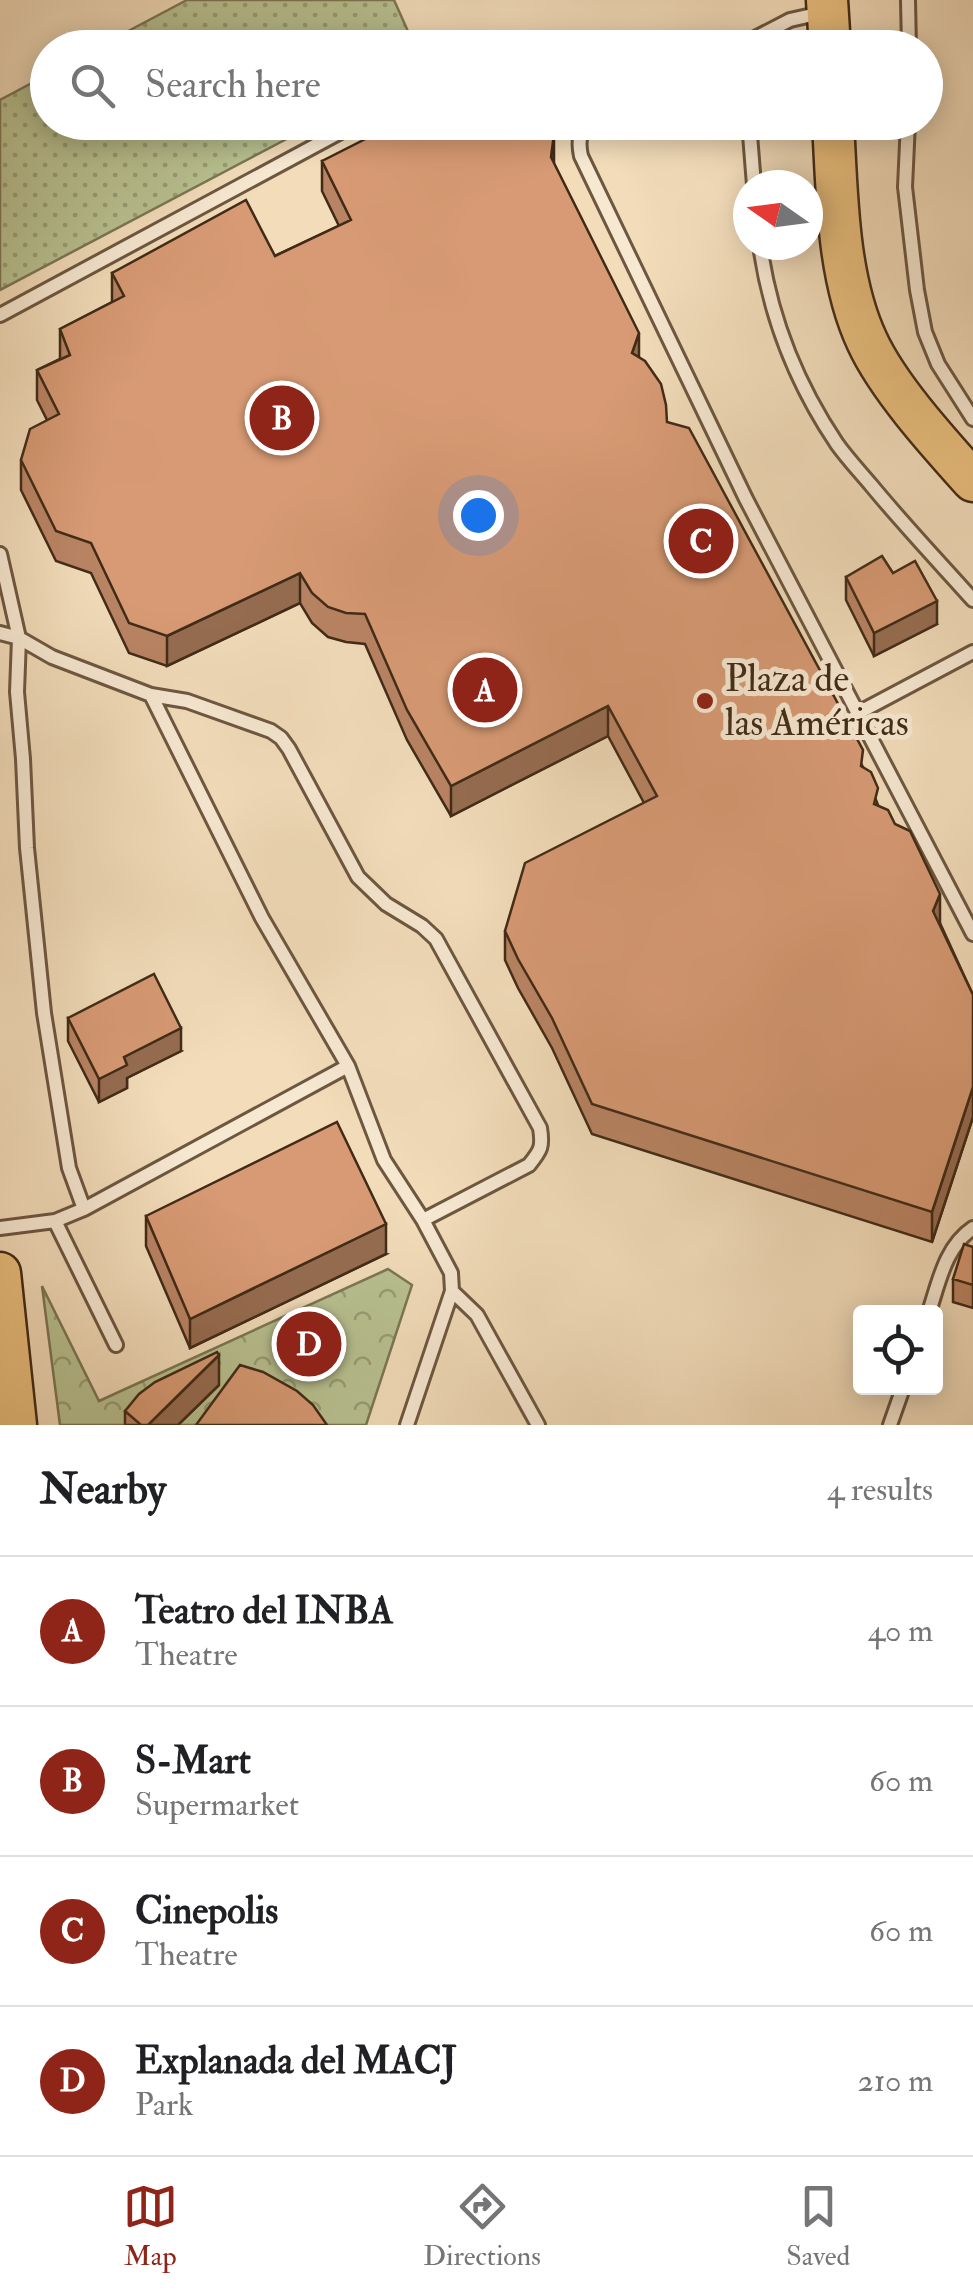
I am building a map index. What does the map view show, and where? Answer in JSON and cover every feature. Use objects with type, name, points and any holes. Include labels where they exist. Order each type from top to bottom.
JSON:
[{"type":"main road","points":[[834,140],[838,212],[852,304],[885,374],[965,467]]},
{"type":"main road","points":[[0,1273],[16,1425]]},
{"type":"lane","points":[[908,0],[909,30]]},
{"type":"lane","points":[[771,30],[790,20],[828,20]]},
{"type":"lane","points":[[0,315],[325,140]]},
{"type":"lane","points":[[578,140],[581,156],[737,482],[973,934]]},
{"type":"lane","points":[[750,140],[753,170]]},
{"type":"lane","points":[[907,140],[905,187],[926,332],[938,364],[973,419]]},
{"type":"lane","points":[[763,260],[782,341],[838,445],[973,600]]},
{"type":"lane","points":[[0,554],[19,638],[16,692],[44,1013],[68,1168],[84,1209]]},
{"type":"lane","points":[[0,633],[151,695],[187,702],[272,731],[290,750],[358,877],[386,904],[436,939],[540,1128],[542,1141],[540,1152],[529,1165],[423,1220]]},
{"type":"lane","points":[[858,712],[973,652]]},
{"type":"lane","points":[[151,695],[262,918],[348,1066],[384,1160],[451,1273],[452,1291],[408,1425]]},
{"type":"lane","points":[[0,1228],[54,1220],[84,1209],[348,1066]]},
{"type":"lane","points":[[54,1220],[116,1344]]},
{"type":"lane","points":[[931,1305],[948,1257],[960,1236],[973,1228]]},
{"type":"lane","points":[[452,1291],[478,1315],[538,1425]]},
{"type":"lane","points":[[890,1425],[901,1395]]},
{"type":"green space","points":[[187,0],[394,0],[407,30],[130,30]]},
{"type":"green space","points":[[30,84],[30,140],[285,140],[0,290],[0,100]]},
{"type":"green space","points":[[388,1269],[412,1285],[366,1425],[60,1425],[42,1286],[99,1401]]},
{"type":"building","name":"Plaza de las Américas","points":[[363,140],[553,140],[551,157],[639,333],[632,353],[645,361],[661,384],[667,422],[689,428],[863,750],[861,766],[871,772],[878,788],[874,804],[888,810],[895,824],[910,831],[940,894],[933,911],[973,995],[973,1087],[932,1212],[592,1104],[505,931],[525,863],[657,796],[608,706],[451,786],[407,710],[365,614],[328,607],[312,593],[300,573],[167,636],[129,623],[91,543],[56,531],[21,460],[30,429],[59,414],[37,370],[70,355],[60,329],[124,296],[112,273],[246,200],[275,256],[351,220],[322,161]]},
{"type":"building","points":[[882,556],[893,573],[915,561],[937,601],[874,633],[846,577]]},
{"type":"building","points":[[154,974],[181,1028],[124,1057],[127,1065],[99,1079],[68,1018]]},
{"type":"building","points":[[337,1122],[386,1224],[190,1319],[146,1216]]},
{"type":"building","points":[[964,1244],[973,1247],[973,1285],[953,1279]]},
{"type":"building","points":[[217,1352],[219,1355],[148,1425],[141,1425],[125,1411],[155,1382]]},
{"type":"building","points":[[240,1365],[263,1372],[297,1391],[327,1425],[196,1425]]},
{"type":"place","name":"S-Mart","points":[[282,418]]},
{"type":"place","name":"Cinepolis","points":[[701,541]]},
{"type":"place","name":"Teatro del INBA","points":[[485,690]]},
{"type":"place","name":"Plaza de las Américas","points":[[705,701]]},
{"type":"place","name":"Explanada del MACJ","points":[[309,1344]]}]
